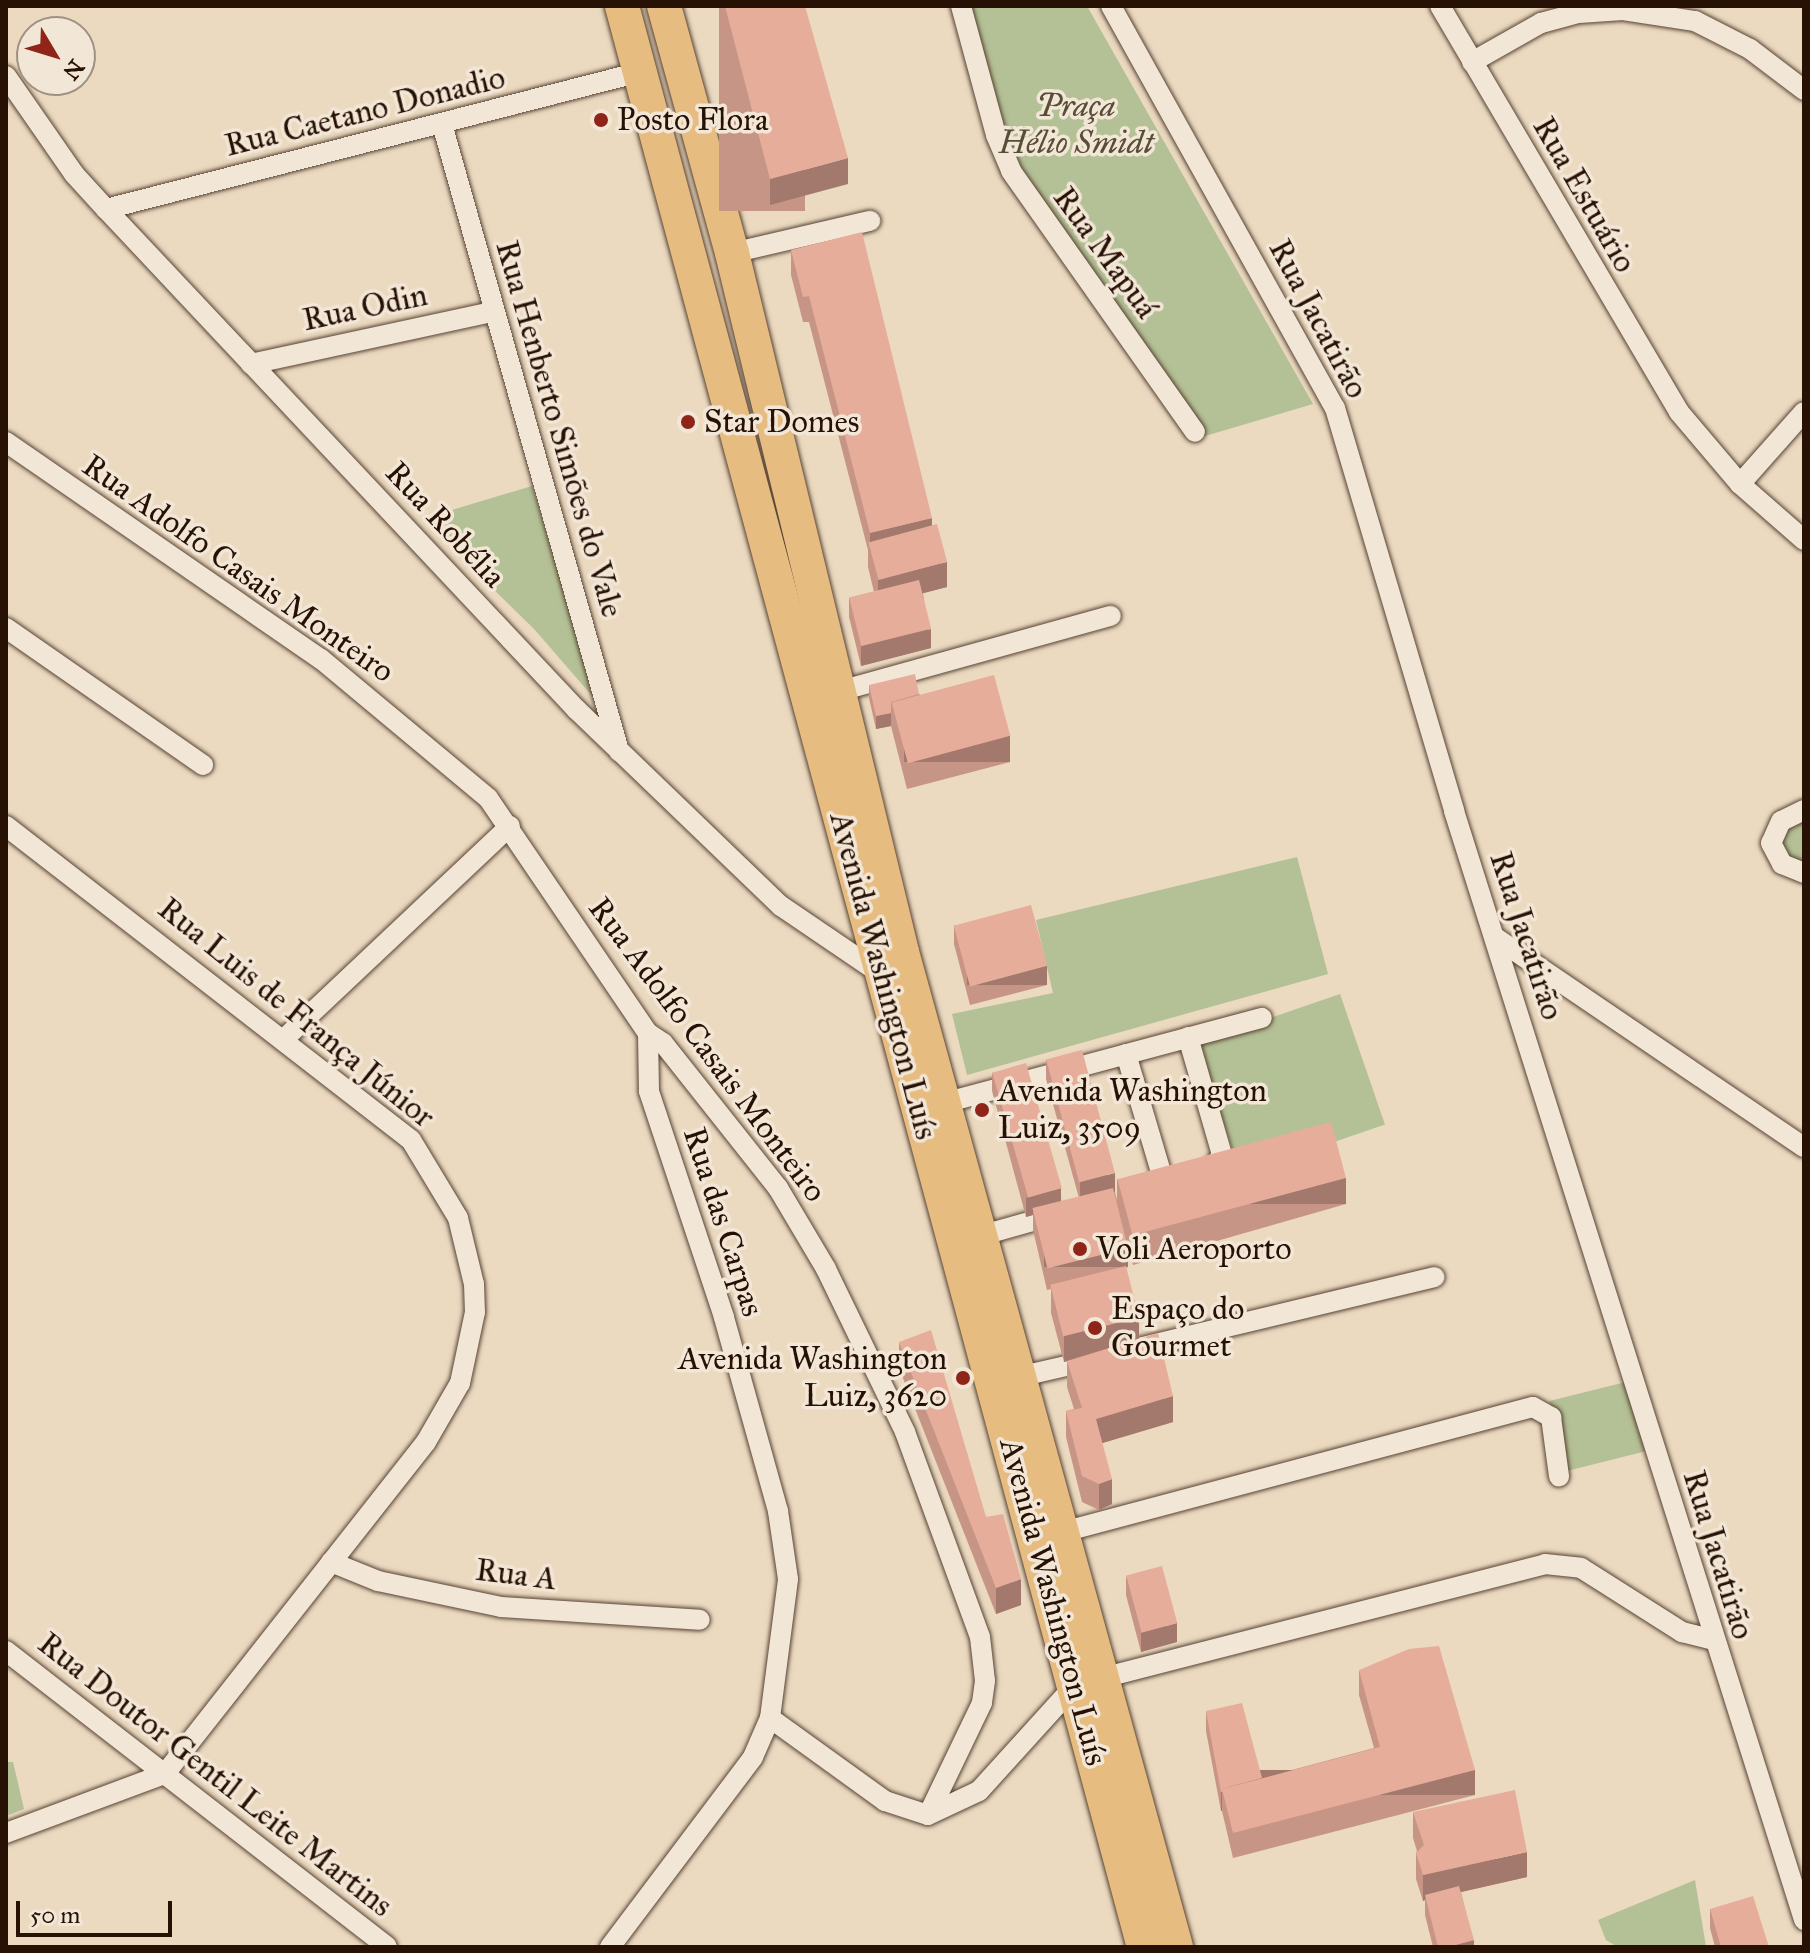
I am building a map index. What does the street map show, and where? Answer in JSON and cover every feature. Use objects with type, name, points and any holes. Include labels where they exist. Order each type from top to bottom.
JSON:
[{"type":"highway","name":"Avenida Washington Luís","points":[[622,6],[881,974],[1089,1681],[1136,1799],[1176,1947]]},
{"type":"highway","name":"Avenida Washington Luís","points":[[664,6],[732,253],[944,1103],[1059,1533],[1133,1908],[1144,1947]]},
{"type":"highway","points":[[1136,1799],[1199,1947]]},
{"type":"highway","points":[[1133,1908],[1133,1947]]},
{"type":"street","name":"Rua Mapuá","points":[[961,6],[996,135],[1011,171],[1195,432]]},
{"type":"street","name":"Rua Jacatirão","points":[[1111,6],[1335,408],[1713,1640],[1804,1920]]},
{"type":"street","name":"Rua Estuário","points":[[1440,6],[1684,406],[1740,484],[1797,534]]},
{"type":"street","points":[[1472,62],[1541,23],[1579,13],[1623,10],[1695,21],[1750,49],[1804,90]]},
{"type":"street","name":"Rua Caetano Donadio","points":[[106,209],[640,72]]},
{"type":"street","name":"Rua Robélia","points":[[6,76],[74,174],[619,751],[781,906],[881,974]]},
{"type":"street","name":"Rua Henberto Simões do Vale","points":[[442,124],[492,312],[570,565],[619,751]]},
{"type":"street","points":[[732,253],[870,221]]},
{"type":"street","name":"Rua Odin","points":[[251,364],[492,312]]},
{"type":"street","points":[[1740,484],[1804,412]]},
{"type":"street","name":"Rua Adolfo Casais Monteiro","points":[[6,442],[332,668],[488,798],[510,826],[648,1033],[663,1043],[750,1147],[803,1227],[925,1480],[980,1637],[985,1681],[975,1723],[928,1815]]},
{"type":"street","points":[[1797,534],[1804,511]]},
{"type":"street","points":[[840,691],[1111,616]]},
{"type":"street","points":[[6,628],[203,765]]},
{"type":"street","points":[[1804,810],[1781,821],[1771,843],[1782,864],[1804,873]]},
{"type":"street","name":"Rua Luis de França Júnior","points":[[6,826],[393,1123],[422,1152],[458,1218],[474,1284],[468,1349],[445,1411],[165,1774]]},
{"type":"street","points":[[285,1038],[510,826]]},
{"type":"street","points":[[1496,938],[1804,1147]]},
{"type":"street","points":[[944,1103],[1262,1018]]},
{"type":"street","name":"Rua das Carpas","points":[[610,1947],[753,1757],[770,1718],[785,1634],[786,1546],[724,1317],[649,1091],[648,1033]]},
{"type":"street","points":[[1126,1054],[1156,1185],[1213,1170],[1222,1155],[1188,1037]]},
{"type":"street","points":[[980,1236],[1072,1209]]},
{"type":"street","points":[[1018,1377],[1434,1277]]},
{"type":"street","points":[[1059,1533],[1494,1416],[1541,1407],[1551,1417],[1559,1476]]},
{"type":"street","name":"Rua A","points":[[331,1562],[378,1581],[501,1607],[700,1620]]},
{"type":"street","points":[[770,1718],[885,1801],[928,1815],[979,1791],[1089,1681],[1545,1564],[1581,1568],[1682,1632],[1713,1640]]},
{"type":"street","name":"Rua Doutor Gentil Leite Martins","points":[[6,1651],[387,1947]]},
{"type":"street","points":[[6,1665],[37,1675]]},
{"type":"street","points":[[6,1833],[165,1774]]},
{"type":"green space","name":"Praça Hélio Smidt","points":[[970,6],[1087,6],[1313,404],[1205,436],[1011,152]]},
{"type":"green space","points":[[532,486],[576,628],[593,697],[535,630],[422,519]]},
{"type":"green space","points":[[1804,815],[1804,869],[1784,858],[1781,833]]},
{"type":"green space","points":[[1297,857],[1328,974],[967,1075],[952,1014],[1053,993],[1036,920]]},
{"type":"green space","points":[[1340,994],[1385,1124],[1241,1174],[1196,1043]]},
{"type":"green space","points":[[1630,1381],[1647,1451],[1567,1471],[1549,1401]]},
{"type":"green space","points":[[6,1762],[13,1762],[24,1809],[6,1816]]},
{"type":"green space","points":[[1695,1880],[1706,1947],[1618,1947],[1606,1940],[1598,1920]]},
{"type":"building","points":[[725,6],[805,6],[848,158],[770,179]]},
{"type":"building","points":[[862,232],[932,518],[870,533],[809,296],[803,297],[791,250]]},
{"type":"building","points":[[937,524],[947,562],[879,580],[868,542]]},
{"type":"building","points":[[919,580],[931,629],[861,646],[849,597]]},
{"type":"building","points":[[915,674],[919,694],[891,702],[891,713],[876,716],[869,685]]},
{"type":"building","points":[[994,675],[1010,736],[908,763],[892,702]]},
{"type":"building","points":[[1031,905],[1047,966],[970,987],[954,926]]},
{"type":"building","points":[[1082,1050],[1115,1173],[1079,1182],[1046,1060]]},
{"type":"building","points":[[1026,1063],[1062,1188],[1028,1198],[992,1073]]},
{"type":"building","points":[[1331,1122],[1346,1178],[1133,1235],[1118,1179]]},
{"type":"building","name":"Voli Aeroporto","points":[[1113,1188],[1128,1248],[1047,1268],[1032,1208]]},
{"type":"building","points":[[1126,1266],[1139,1317],[1063,1336],[1050,1285]]},
{"type":"building","points":[[931,1330],[986,1517],[1003,1514],[1021,1579],[996,1588],[899,1342]]},
{"type":"building","points":[[1158,1333],[1173,1396],[1096,1419],[1112,1479],[1099,1484],[1082,1476],[1066,1411],[1082,1408],[1067,1361]]},
{"type":"building","points":[[1162,1566],[1177,1623],[1142,1633],[1126,1576]]},
{"type":"building","points":[[1439,1646],[1475,1770],[1233,1833],[1222,1789],[1380,1747],[1359,1670],[1409,1649]]},
{"type":"building","points":[[1242,1703],[1262,1778],[1222,1789],[1221,1792],[1206,1711]]},
{"type":"building","points":[[1515,1790],[1527,1852],[1423,1875],[1416,1853],[1424,1845],[1413,1812]]},
{"type":"building","points":[[1459,1886],[1474,1940],[1438,1947],[1425,1895]]},
{"type":"building","points":[[1753,1896],[1769,1947],[1721,1947],[1710,1909]]},
{"type":"place","name":"Posto Flora","points":[[601,120]]},
{"type":"place","name":"Star Domes","points":[[688,422]]},
{"type":"place","name":"Avenida Washington Luiz, 3509","points":[[982,1110]]},
{"type":"place","name":"Voli Aeroporto","points":[[1080,1249]]},
{"type":"place","name":"Espaço do Gourmet","points":[[1095,1328]]},
{"type":"place","name":"Avenida Washington Luiz, 3620","points":[[963,1378]]}]
